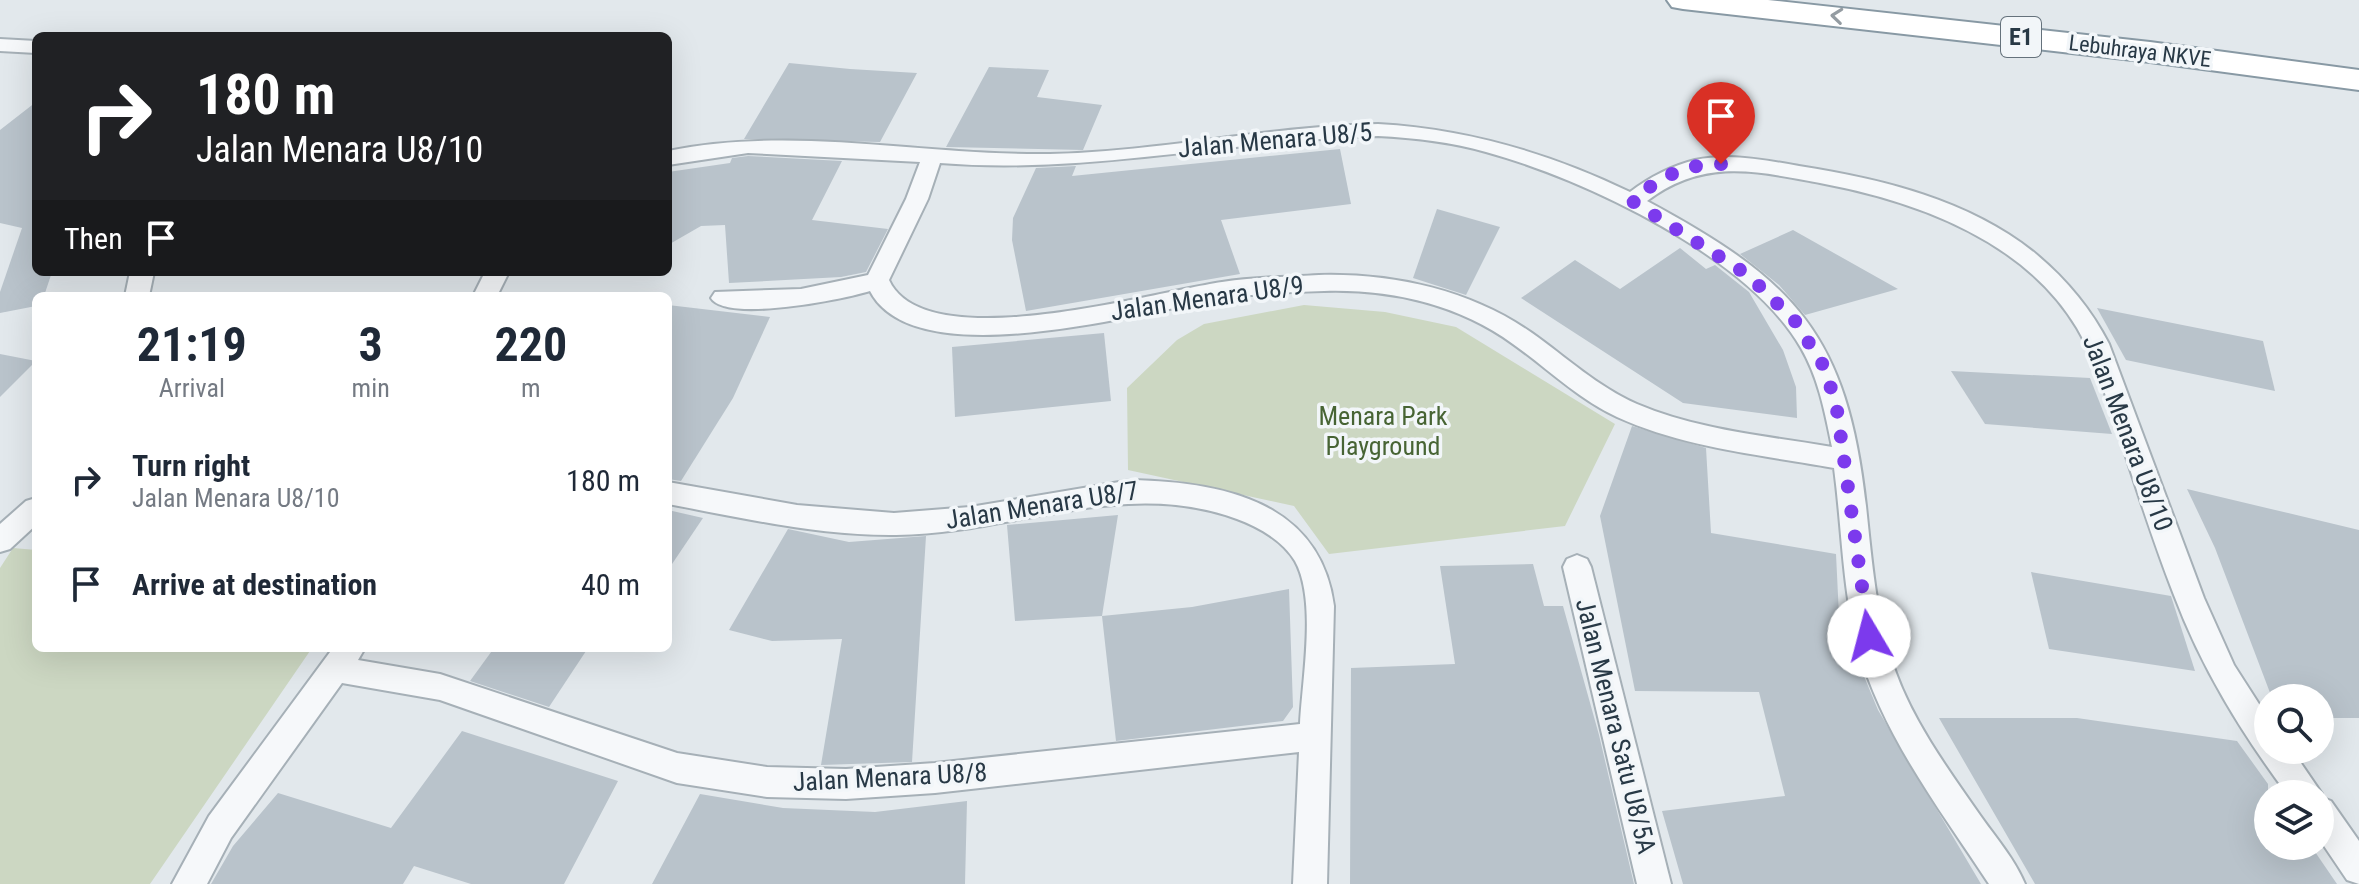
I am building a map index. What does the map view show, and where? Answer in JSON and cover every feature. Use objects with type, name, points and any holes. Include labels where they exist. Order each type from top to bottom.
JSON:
[{"type":"highway","name":"Lebuhraya NKVE","points":[[1683,0],[2150,52],[2359,80]]},
{"type":"highway","name":"Lebuhraya NKVE","points":[[1872,0],[2359,60]]},
{"type":"street","points":[[0,45],[32,47]]},
{"type":"street","name":"Jalan Menara U8/5","points":[[672,157],[707,150],[752,147],[1013,161],[1090,158],[1379,130],[1453,138],[1508,151],[1632,201],[1724,257],[1795,321],[1823,365],[1831,386],[1844,459],[1869,636],[1882,681],[1927,760],[2008,884]]},
{"type":"street","points":[[723,298],[798,300],[836,295],[877,280],[917,199],[932,157]]},
{"type":"street","name":"Jalan Menara U8/10","points":[[1632,201],[1669,174],[1701,164],[1756,167],[1837,179],[1882,188],[1949,213],[2009,246],[2039,269],[2067,297],[2094,338],[2190,597],[2233,691],[2254,723]]},
{"type":"street","name":"Jalan Menara U8/9","points":[[877,280],[888,300],[911,315],[962,327],[1010,328],[1223,291],[1336,283],[1389,286],[1480,314],[1506,327],[1599,395],[1649,419],[1844,459]]},
{"type":"street","name":"Jalan Menara U8/7","points":[[672,494],[794,517],[860,524],[927,523],[1154,488],[1183,491],[1240,507],[1290,536],[1307,554],[1318,577],[1310,884]]},
{"type":"street","points":[[0,541],[32,513]]},
{"type":"street","name":"Jalan Menara Satu U8/5A","points":[[1577,567],[1654,884]]},
{"type":"street","points":[[189,884],[220,827],[342,659]]},
{"type":"street","name":"Jalan Menara U8/8","points":[[342,659],[440,687],[677,768],[767,782],[846,784],[935,778],[1316,736]]},
{"type":"street","points":[[2334,832],[2359,869]]},
{"type":"green space","name":"Menara Park Playground","points":[[1304,305],[1385,312],[1456,327],[1615,424],[1565,526],[1329,554],[1294,506],[1128,470],[1127,388],[1177,340],[1204,324]]},
{"type":"green space","points":[[13,548],[32,550],[32,652],[309,652],[150,884],[0,884],[0,568]]},
{"type":"building","points":[[789,63],[917,73],[880,142],[744,139]]},
{"type":"building","points":[[989,67],[1049,70],[1037,97],[1102,105],[1083,150],[946,147]]},
{"type":"building","points":[[32,105],[32,276],[51,276],[45,292],[32,292],[32,307],[0,313],[0,292],[22,228],[0,223],[0,130]]},
{"type":"building","points":[[1340,149],[1351,204],[1221,220],[1240,274],[1026,311],[1012,240],[1013,218],[1036,168],[1076,166],[1072,176]]},
{"type":"building","points":[[748,156],[842,161],[812,220],[888,229],[866,272],[841,277],[729,283],[725,225],[701,226],[672,243],[672,171],[730,163],[732,158]]},
{"type":"building","points":[[1437,209],[1500,227],[1466,295],[1413,278]]},
{"type":"building","points":[[1793,230],[1898,289],[1805,315],[1779,285],[1740,254]]},
{"type":"building","points":[[1680,248],[1706,269],[1715,265],[1749,292],[1783,350],[1796,387],[1797,418],[1683,403],[1521,298],[1575,260],[1620,289]]},
{"type":"building","points":[[672,305],[770,317],[733,398],[681,481],[672,480]]},
{"type":"building","points":[[2097,308],[2263,341],[2275,391],[2126,360]]},
{"type":"building","points":[[1104,333],[1111,401],[955,417],[952,347]]},
{"type":"building","points":[[0,354],[32,360],[32,365],[0,397]]},
{"type":"building","points":[[1951,371],[2090,378],[2112,434],[1985,424]]},
{"type":"building","points":[[1632,426],[1706,448],[1711,533],[1836,554],[1839,616],[1878,710],[1981,884],[1683,884],[1662,811],[1785,796],[1759,692],[1635,691],[1600,516]]},
{"type":"building","points":[[2187,489],[2359,530],[2359,718],[2334,718],[2334,684],[2267,684],[2215,548]]},
{"type":"building","points":[[672,511],[703,518],[672,564]]},
{"type":"building","points":[[1118,515],[1102,616],[1015,621],[1007,525]]},
{"type":"building","points":[[788,529],[849,542],[926,536],[912,762],[821,765],[842,639],[772,641],[729,630]]},
{"type":"building","points":[[1533,564],[1544,606],[1563,606],[1599,735],[1634,884],[1350,884],[1351,668],[1455,664],[1440,566]]},
{"type":"building","points":[[2031,572],[2171,596],[2195,671],[2049,649]]},
{"type":"building","points":[[1289,589],[1293,707],[1283,721],[1116,741],[1102,616],[1192,607]]},
{"type":"building","points":[[491,652],[585,652],[549,707],[470,681]]},
{"type":"building","points":[[1939,718],[2077,718],[2237,741],[2265,780],[2254,780],[2254,860],[2321,860],[2337,884],[2035,884]]},
{"type":"building","points":[[462,731],[618,781],[564,884],[471,884],[414,866],[403,884],[211,884],[233,846],[278,793],[391,828]]},
{"type":"building","points":[[700,794],[783,808],[875,812],[967,801],[965,884],[652,884]]},
{"type":"route","points":[[1721,164],[1701,164],[1669,174],[1632,201],[1698,240],[1748,275],[1795,321],[1823,365],[1836,403],[1869,636]]}]
